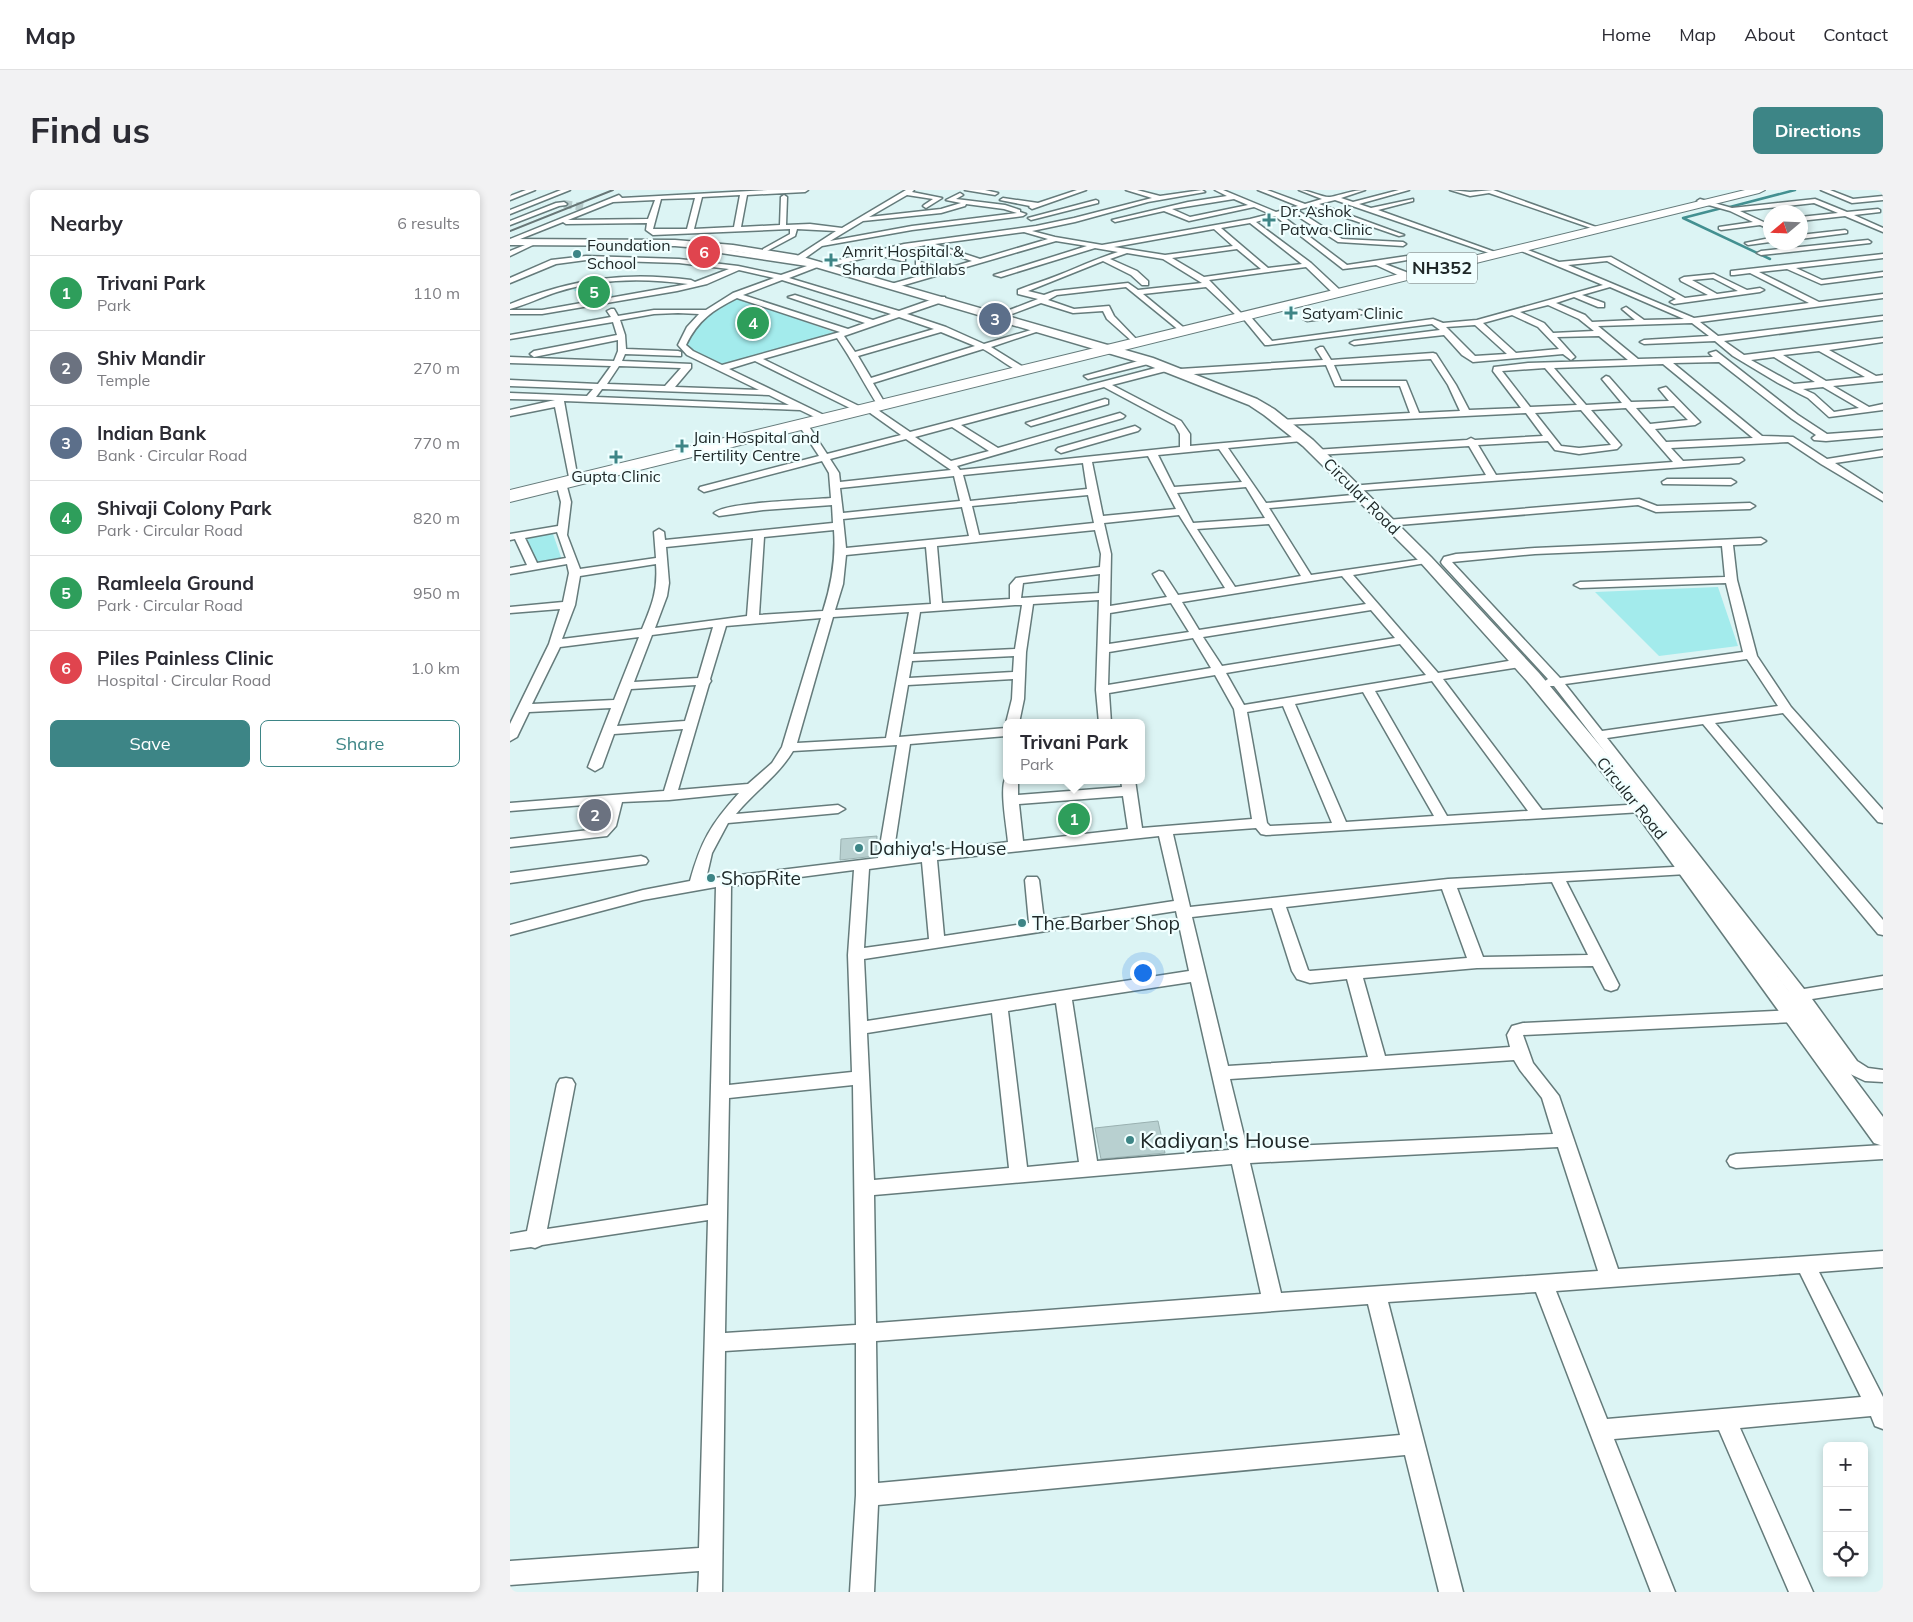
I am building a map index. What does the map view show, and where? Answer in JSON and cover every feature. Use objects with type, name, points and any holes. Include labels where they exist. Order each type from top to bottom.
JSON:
[{"type":"highway","name":"NH352","points":[[1704,202],[1743,190]]},
{"type":"highway","name":"NH352","points":[[1130,343],[1141,343],[1492,252],[1759,190]]},
{"type":"highway","name":"NH352","points":[[510,496],[805,417],[825,419],[1180,329],[1242,316],[1307,320],[1336,292],[1521,249],[1593,229]]},
{"type":"main road","name":"Circular Road","points":[[510,241],[697,245],[796,257],[1109,348],[1174,370],[1253,402],[1302,438],[1358,492],[1426,560],[1539,685],[1642,808],[1883,1136]]},
{"type":"street","points":[[510,198],[532,190]]},
{"type":"street","points":[[510,212],[567,190]]},
{"type":"street","points":[[510,241],[634,191],[676,190]]},
{"type":"street","points":[[612,200],[721,192],[744,194],[754,191],[805,190]]},
{"type":"street","points":[[932,196],[944,190]]},
{"type":"street","points":[[998,192],[968,190],[948,200],[1020,212],[1047,226]]},
{"type":"street","points":[[818,246],[1020,212],[1083,190]]},
{"type":"street","points":[[1129,190],[1140,191],[1160,198]]},
{"type":"street","points":[[1182,190],[1191,194]]},
{"type":"street","points":[[1218,190],[1276,214],[1346,268],[1404,258]]},
{"type":"street","points":[[1261,190],[1304,206]]},
{"type":"street","points":[[1302,190],[1372,210],[1492,252]]},
{"type":"street","points":[[998,275],[1098,246],[1179,234],[1251,220],[1362,190]]},
{"type":"street","points":[[1352,204],[1406,190]]},
{"type":"street","points":[[1453,190],[1469,194],[1488,190],[1593,229]]},
{"type":"street","points":[[1827,191],[1848,191]]},
{"type":"street","points":[[1827,191],[1855,201],[1883,198]]},
{"type":"street","points":[[658,197],[653,211],[650,232],[671,237],[766,250],[796,257],[818,246],[907,192],[939,198],[926,206]]},
{"type":"street","points":[[986,198],[998,192]]},
{"type":"street","points":[[697,885],[705,852],[724,819],[751,788],[777,766],[790,747],[837,584],[841,552],[834,473],[824,457],[805,417],[772,394],[690,353],[682,345],[684,335],[707,312],[736,295],[820,265],[925,243],[1047,226],[1160,198],[1202,192]]},
{"type":"street","points":[[737,230],[744,194]]},
{"type":"street","points":[[1006,200],[1018,194]]},
{"type":"street","points":[[690,232],[699,195]]},
{"type":"street","points":[[960,195],[1042,205]]},
{"type":"street","points":[[1106,222],[1234,197]]},
{"type":"street","points":[[783,227],[784,198]]},
{"type":"street","points":[[1732,210],[1844,198]]},
{"type":"street","points":[[1372,210],[1411,200]]},
{"type":"street","points":[[1031,218],[1096,202]]},
{"type":"street","points":[[1704,202],[1732,210],[1763,224]]},
{"type":"street","points":[[1815,202],[1882,229]]},
{"type":"street","points":[[862,219],[879,220],[901,215],[950,210],[967,203]]},
{"type":"street","points":[[510,223],[558,204],[564,204]]},
{"type":"street","points":[[1313,204],[1407,234]]},
{"type":"street","points":[[1165,209],[1189,219],[1255,205]]},
{"type":"street","points":[[510,241],[583,207]]},
{"type":"street","points":[[1292,210],[1340,241],[1403,244]]},
{"type":"street","points":[[1808,218],[1878,211]]},
{"type":"street","points":[[910,219],[943,240]]},
{"type":"street","points":[[972,220],[992,233]]},
{"type":"street","points":[[1251,220],[1308,265],[1336,292]]},
{"type":"street","points":[[556,222],[652,221]]},
{"type":"street","points":[[1721,228],[1763,223]]},
{"type":"street","points":[[854,224],[883,239]]},
{"type":"street","points":[[766,250],[793,235],[794,226]]},
{"type":"street","points":[[510,241],[671,237],[690,232],[794,226],[844,230]]},
{"type":"street","points":[[1215,227],[1266,270]]},
{"type":"street","points":[[1369,234],[1407,234],[1427,229]]},
{"type":"street","points":[[1021,230],[1054,239],[1167,257],[1238,247]]},
{"type":"street","points":[[1043,236],[1061,232]]},
{"type":"street","points":[[1808,236],[1845,232]]},
{"type":"street","points":[[1350,233],[1360,234]]},
{"type":"street","points":[[1130,234],[1144,239],[1167,257],[1206,281],[1270,343],[1307,320],[1360,312]]},
{"type":"street","points":[[1179,234],[1186,240]]},
{"type":"street","points":[[1378,234],[1381,243]]},
{"type":"street","points":[[970,236],[989,242]]},
{"type":"street","points":[[894,286],[1054,239]]},
{"type":"street","points":[[510,241],[532,244],[680,246],[751,254],[820,265]]},
{"type":"street","points":[[1748,243],[1763,241]]},
{"type":"street","points":[[1761,254],[1868,242]]},
{"type":"street","points":[[890,243],[898,248]]},
{"type":"street","points":[[925,243],[979,261]]},
{"type":"street","points":[[510,254],[532,244]]},
{"type":"street","points":[[1808,245],[1883,279]]},
{"type":"street","points":[[1192,246],[1199,252]]},
{"type":"street","points":[[1007,247],[1017,250]]},
{"type":"street","points":[[1521,249],[1693,320],[1744,358],[1811,396],[1832,415],[1883,407]]},
{"type":"street","points":[[1128,251],[1104,258],[1080,272],[1037,284],[1021,292],[1073,311],[1106,308],[1110,317],[1130,343]]},
{"type":"street","points":[[875,252],[902,259]]},
{"type":"street","points":[[1734,273],[1883,256]]},
{"type":"street","points":[[510,281],[564,260],[595,257],[649,259],[738,268],[782,278],[943,329],[984,347],[1022,370]]},
{"type":"street","points":[[1104,258],[1134,273],[1145,283]]},
{"type":"street","points":[[570,269],[649,259]]},
{"type":"street","points":[[1556,264],[1607,259],[1683,300]]},
{"type":"street","points":[[919,263],[944,271]]},
{"type":"street","points":[[1377,263],[1403,274]]},
{"type":"street","points":[[966,265],[1014,281]]},
{"type":"street","points":[[1138,292],[1266,270],[1308,265]]},
{"type":"street","points":[[1788,267],[1821,282],[1883,274]]},
{"type":"street","points":[[510,307],[544,292],[589,277],[611,289],[700,284],[738,268]]},
{"type":"street","points":[[519,278],[555,271]]},
{"type":"street","points":[[1751,271],[1817,304]]},
{"type":"street","points":[[510,312],[542,312],[604,301],[611,289],[647,276],[700,284]]},
{"type":"street","points":[[1716,296],[1684,279],[1714,276],[1746,292]]},
{"type":"street","points":[[1619,289],[1653,284]]},
{"type":"street","points":[[998,316],[1059,292],[1124,285],[1132,287],[1180,329]]},
{"type":"street","points":[[704,489],[1106,384],[1174,370],[1329,363],[1394,349],[1442,329],[1477,322],[1610,285]]},
{"type":"street","points":[[1784,288],[1807,285]]},
{"type":"street","points":[[566,286],[591,304]]},
{"type":"street","points":[[1657,304],[1760,290]]},
{"type":"street","points":[[736,295],[849,332]]},
{"type":"street","points":[[1575,295],[1601,305]]},
{"type":"street","points":[[1731,295],[1763,311]]},
{"type":"street","points":[[1592,324],[1693,320],[1883,296]]},
{"type":"street","points":[[792,297],[873,323]]},
{"type":"street","points":[[721,368],[849,332],[942,299]]},
{"type":"street","points":[[589,400],[600,387],[622,352],[621,337],[616,318],[604,301]]},
{"type":"street","points":[[1548,302],[1577,314],[1592,324],[1636,362]]},
{"type":"street","points":[[1626,309],[1642,322]]},
{"type":"street","points":[[510,337],[616,318],[669,311],[707,312]]},
{"type":"street","points":[[1512,312],[1538,323],[1552,335],[1577,364]]},
{"type":"street","points":[[1644,342],[1717,339],[1883,318]]},
{"type":"street","points":[[1307,320],[1433,321],[1472,359],[1567,351]]},
{"type":"street","points":[[1477,322],[1514,355]]},
{"type":"street","points":[[853,355],[943,329]]},
{"type":"street","points":[[867,382],[1041,329]]},
{"type":"street","points":[[1552,335],[1602,333]]},
{"type":"street","points":[[839,335],[853,355],[867,382],[870,408]]},
{"type":"street","points":[[510,359],[621,337]]},
{"type":"street","points":[[1696,340],[1795,417],[1826,438]]},
{"type":"street","points":[[1744,358],[1883,340]]},
{"type":"street","points":[[1865,343],[1877,349]]},
{"type":"street","points":[[1354,344],[1434,357],[1466,413]]},
{"type":"street","points":[[1820,348],[1879,378]]},
{"type":"street","points":[[1320,349],[1329,363],[1338,384],[1403,383],[1416,416]]},
{"type":"street","points":[[622,352],[678,354]]},
{"type":"street","points":[[1775,354],[1868,410]]},
{"type":"street","points":[[510,359],[688,366],[667,390]]},
{"type":"street","points":[[757,359],[870,408],[949,464],[958,473],[974,539]]},
{"type":"street","points":[[1547,365],[1582,408],[1615,443],[1615,447],[1589,450],[1565,450],[1558,448],[1497,370],[1506,367],[1547,365],[1720,359]]},
{"type":"street","points":[[1088,376],[1149,361]]},
{"type":"street","points":[[1665,361],[1762,440]]},
{"type":"street","points":[[1761,389],[1879,378]]},
{"type":"street","points":[[1606,379],[1679,463]]},
{"type":"street","points":[[510,383],[772,394]]},
{"type":"street","points":[[1106,384],[1178,424],[1185,434],[1185,451]]},
{"type":"street","points":[[1648,427],[1694,423],[1663,389]]},
{"type":"street","points":[[510,396],[559,401],[589,400],[805,417]]},
{"type":"street","points":[[510,412],[559,401]]},
{"type":"street","points":[[510,737],[555,644],[568,605],[575,573],[562,535],[567,482],[559,401]]},
{"type":"street","points":[[1030,423],[1105,402]]},
{"type":"street","points":[[1282,422],[1676,403]]},
{"type":"street","points":[[1009,410],[1030,423],[1061,450],[1083,461],[1106,554],[1106,610],[1102,690],[1105,719]]},
{"type":"street","points":[[949,464],[1120,416]]},
{"type":"street","points":[[954,424],[996,451]]},
{"type":"street","points":[[1061,450],[1135,429]]},
{"type":"street","points":[[1792,440],[1883,434]]},
{"type":"street","points":[[836,485],[1223,448],[1302,438]]},
{"type":"street","points":[[1317,452],[1472,441],[1550,438]]},
{"type":"street","points":[[1665,445],[1786,438],[1883,498]]},
{"type":"street","points":[[1472,441],[1492,477]]},
{"type":"street","points":[[1223,448],[1249,484],[1308,579]]},
{"type":"street","points":[[1824,462],[1883,453]]},
{"type":"street","points":[[1152,454],[1190,526],[1232,591]]},
{"type":"street","points":[[1866,456],[1883,465]]},
{"type":"street","points":[[1263,506],[1358,492],[1492,477],[1739,460]]},
{"type":"street","points":[[1650,465],[1689,508]]},
{"type":"street","points":[[1667,482],[1731,482]]},
{"type":"street","points":[[1171,490],[1249,484]]},
{"type":"street","points":[[596,767],[663,590],[660,538],[759,534],[964,504],[1092,492]]},
{"type":"street","points":[[718,513],[756,506],[780,507],[837,501]]},
{"type":"street","points":[[1388,523],[1634,503],[1642,503],[1653,509],[1750,506]]},
{"type":"street","points":[[841,552],[974,539],[1182,512]]},
{"type":"street","points":[[1190,526],[1272,521]]},
{"type":"street","points":[[534,567],[514,536],[563,528]]},
{"type":"street","points":[[753,619],[759,534]]},
{"type":"street","points":[[1761,541],[1525,552],[1462,556],[1446,560],[1447,564],[1557,682],[1858,1072],[1869,1076],[1883,1076]]},
{"type":"street","points":[[1727,543],[1731,580],[1751,655],[1786,709],[1883,819]]},
{"type":"street","points":[[931,544],[937,607]]},
{"type":"street","points":[[510,571],[572,560]]},
{"type":"street","points":[[575,573],[661,560]]},
{"type":"street","points":[[1106,610],[1426,560]]},
{"type":"street","points":[[1015,602],[1016,585],[1020,580],[1106,570]]},
{"type":"street","points":[[1345,573],[1435,677],[1537,813]]},
{"type":"street","points":[[1159,574],[1218,670],[1240,710],[1260,823],[1266,831],[1642,808]]},
{"type":"street","points":[[1580,585],[1731,580]]},
{"type":"street","points":[[555,644],[753,619],[1106,596]]},
{"type":"street","points":[[1013,719],[1016,707],[1020,652],[1028,601]]},
{"type":"street","points":[[510,610],[568,605]]},
{"type":"street","points":[[1103,649],[1374,606]]},
{"type":"street","points":[[885,862],[898,741],[902,682],[915,609]]},
{"type":"street","points":[[669,796],[705,681],[721,622]]},
{"type":"street","points":[[1102,690],[1403,640]]},
{"type":"street","points":[[907,658],[1020,652]]},
{"type":"street","points":[[1539,685],[1751,655]]},
{"type":"street","points":[[1240,710],[1520,663]]},
{"type":"street","points":[[902,682],[1018,675]]},
{"type":"street","points":[[626,686],[705,681]]},
{"type":"street","points":[[1367,688],[1442,819]]},
{"type":"street","points":[[1288,702],[1341,826]]},
{"type":"street","points":[[523,708],[620,704]]},
{"type":"street","points":[[1598,735],[1786,709]]},
{"type":"street","points":[[1706,720],[1883,930]]},
{"type":"street","points":[[609,730],[691,724]]},
{"type":"street","points":[[790,747],[1003,732]]},
{"type":"street","points":[[1011,784],[1016,846]]},
{"type":"street","points":[[1011,800],[1128,786],[1136,833]]},
{"type":"street","points":[[510,807],[669,796],[751,788]]},
{"type":"street","points":[[510,843],[602,833],[609,826],[616,800]]},
{"type":"street","points":[[724,819],[838,809]]},
{"type":"street","points":[[510,930],[643,895],[697,885],[1016,846],[1136,833],[1260,823]]},
{"type":"street","points":[[1165,831],[1273,1302]]},
{"type":"street","points":[[929,856],[937,943]]},
{"type":"street","points":[[510,878],[641,861]]},
{"type":"street","points":[[862,865],[856,955],[864,1188],[866,1334],[867,1495],[862,1592]]},
{"type":"street","points":[[856,955],[1037,927],[1183,909],[1278,904],[1448,884],[1687,869]]},
{"type":"street","points":[[1557,878],[1611,985]]},
{"type":"street","points":[[1032,880],[1037,927]]},
{"type":"street","points":[[710,1592],[724,882]]},
{"type":"street","points":[[1448,884],[1477,963]]},
{"type":"street","points":[[1278,904],[1300,971],[1303,975],[1318,978],[1477,963],[1598,960]]},
{"type":"street","points":[[1354,974],[1378,1062]]},
{"type":"street","points":[[859,1028],[1198,975]]},
{"type":"street","points":[[1782,998],[1883,982]]},
{"type":"street","points":[[1063,996],[1089,1169]]},
{"type":"street","points":[[999,1006],[1019,1175]]},
{"type":"street","points":[[1611,1279],[1550,1096],[1526,1066],[1515,1035],[1518,1030],[1794,1016]]},
{"type":"street","points":[[1220,1073],[1520,1053]]},
{"type":"street","points":[[720,1092],[861,1078]]},
{"type":"street","points":[[535,1240],[566,1084]]},
{"type":"street","points":[[864,1188],[1239,1156],[1564,1140]]},
{"type":"street","points":[[1736,1160],[1883,1152]]},
{"type":"street","points":[[510,1242],[535,1240],[717,1211]]},
{"type":"street","points":[[715,1342],[866,1334],[1273,1302],[1883,1259]]},
{"type":"street","points":[[1600,1430],[1725,1419],[1880,1413],[1805,1264]]},
{"type":"street","points":[[1543,1284],[1663,1592]]},
{"type":"street","points":[[1376,1295],[1450,1592]]},
{"type":"street","points":[[1725,1419],[1801,1592]]},
{"type":"street","points":[[867,1495],[1413,1444]]},
{"type":"street","points":[[510,1573],[710,1559]]},
{"type":"shaded area","points":[[602,280],[616,299],[592,303],[568,286]]},
{"type":"shaded area","points":[[731,295],[839,334],[721,368],[682,345],[684,335]]},
{"type":"shaded area","points":[[552,531],[562,560],[534,564],[519,537]]},
{"type":"shaded area","points":[[1718,587],[1738,646],[1659,656],[1595,592]]},
{"type":"building","name":"Dahiya's House","points":[[877,836],[876,856],[840,860],[841,839]]},
{"type":"building","name":"Kadiyan's House","points":[[1158,1121],[1165,1153],[1101,1159],[1095,1128]]},
{"type":"waterway","points":[[1726,208],[1795,190]]},
{"type":"waterway","points":[[1722,208],[1683,218],[1770,259]]},
{"type":"tunnel","points":[[564,204],[583,207]]},
{"type":"railway","points":[[510,231],[613,190]]},
{"type":"place","name":"Dr. Ashok Patwa Clinic","points":[[1269,220]]},
{"type":"place","name":"Piles Painless Clinic","points":[[704,252]]},
{"type":"place","name":"Foundation School","points":[[577,254]]},
{"type":"place","name":"Amrit Hospital & Sharda Pathlabs","points":[[831,260]]},
{"type":"place","name":"Ramleela Ground","points":[[594,292]]},
{"type":"place","name":"Satyam Clinic","points":[[1291,313]]},
{"type":"place","name":"Indian Bank","points":[[995,319]]},
{"type":"place","name":"Shivaji Colony Park","points":[[753,323]]},
{"type":"place","name":"Jain Hospital and Fertility Centre","points":[[682,446]]},
{"type":"place","name":"Gupta Clinic","points":[[616,457]]},
{"type":"place","name":"Shiv Mandir","points":[[595,815]]},
{"type":"place","name":"Trivani Park","points":[[1074,819]]},
{"type":"place","name":"Dahiya's House","points":[[859,848]]},
{"type":"place","name":"ShopRite","points":[[711,878]]},
{"type":"place","name":"The Barber Shop","points":[[1022,923]]},
{"type":"place","name":"Kadiyan's House","points":[[1130,1140]]}]
